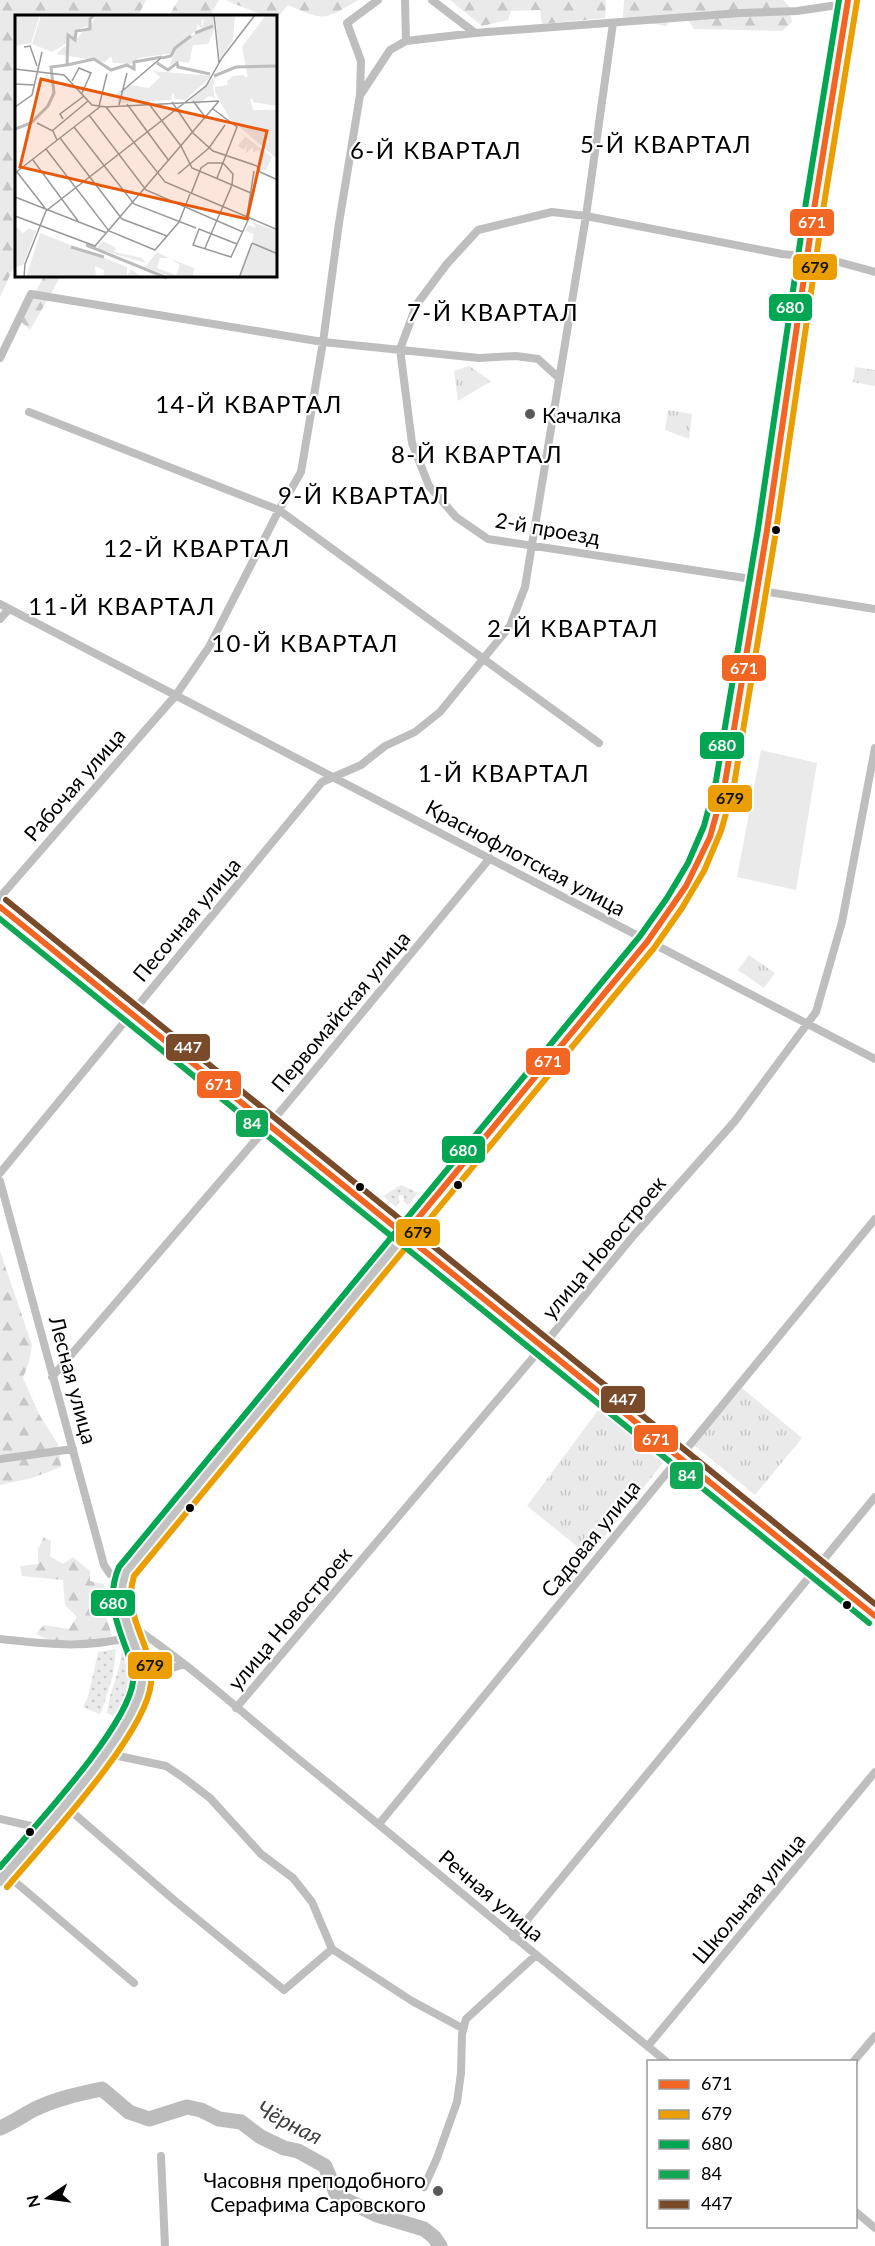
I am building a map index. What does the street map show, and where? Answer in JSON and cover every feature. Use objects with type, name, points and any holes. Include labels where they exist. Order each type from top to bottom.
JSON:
[{"type":"main road","points":[[3,1877],[64,1805],[104,1753],[132,1710],[142,1684],[141,1670],[124,1621],[120,1594],[121,1581],[135,1561],[647,942],[697,868],[718,814],[725,783],[848,5]]},
{"type":"main road","points":[[0,907],[875,1616]]},
{"type":"street","name":"Рабочая улица","points":[[0,897],[176,695],[209,647],[301,472],[360,95],[361,61],[347,23],[378,0]]},
{"type":"street","points":[[405,0],[406,41]]},
{"type":"street","points":[[432,0],[475,33]]},
{"type":"street","points":[[360,95],[390,50],[406,41],[475,33],[848,5]]},
{"type":"street","name":"Песочная улица","points":[[0,1173],[322,782],[336,778],[361,765],[385,746],[415,732],[440,712],[510,626],[525,587],[586,216],[613,23]]},
{"type":"street","name":"2-й проезд","points":[[875,272],[824,258],[777,253],[586,216],[552,212],[511,220],[478,230],[446,265],[417,304],[400,349],[412,443],[429,486],[456,517],[488,539],[757,585],[875,609]]},
{"type":"street","points":[[0,357],[30,294],[323,342],[479,358],[516,356],[538,359],[560,378]]},
{"type":"street","points":[[29,412],[279,510],[599,743]]},
{"type":"street","name":"Краснофлотская улица","points":[[0,604],[875,1059]]},
{"type":"street","points":[[0,619],[9,609]]},
{"type":"street","name":"улица Новостроек","points":[[236,1708],[543,1346],[634,1235],[735,1121],[816,1012],[842,922],[875,748]]},
{"type":"street","name":"Первомайская улица","points":[[52,1377],[269,1125],[490,858]]},
{"type":"street","name":"Лесная улица","points":[[0,1181],[104,1565],[110,1574],[121,1581]]},
{"type":"street","name":"Садовая улица","points":[[379,1824],[875,1219]]},
{"type":"street","points":[[0,1459],[73,1449]]},
{"type":"street","points":[[513,1937],[875,1497]]},
{"type":"street","name":"Речная улица","points":[[124,1621],[184,1664],[535,1956],[666,2060]]},
{"type":"street","points":[[0,1639],[99,1645],[131,1637]]},
{"type":"street","points":[[142,1684],[164,1671],[184,1664]]},
{"type":"street","points":[[104,1753],[166,1766],[210,1798],[261,1854],[293,1878],[312,1902],[332,1949],[412,2001],[462,2028]]},
{"type":"street","name":"Школьная улица","points":[[648,2046],[875,1772]]},
{"type":"street","points":[[64,1805],[174,1900],[284,1990],[332,1949]]},
{"type":"street","points":[[0,1819],[44,1828]]},
{"type":"street","points":[[3,1877],[134,1983]]},
{"type":"street","points":[[424,2187],[457,2102],[461,2073],[462,2028],[466,2019],[535,1956]]},
{"type":"street","points":[[854,2060],[875,2036]]},
{"type":"street","points":[[161,2156],[165,2246]]},
{"type":"street","points":[[857,2214],[875,2228]]},
{"type":"green space","points":[[0,0],[146,0],[138,15],[15,15],[15,264],[0,297]]},
{"type":"green space","points":[[178,0],[219,0],[211,15],[170,15]]},
{"type":"green space","points":[[225,0],[358,0],[338,12],[324,16],[310,14],[288,5],[278,17],[262,15]]},
{"type":"green space","points":[[450,0],[606,0],[605,18],[542,24],[540,10],[511,11],[508,20],[482,26]]},
{"type":"green space","points":[[624,0],[783,0],[789,6],[792,22],[782,31],[694,29],[688,20],[672,18],[666,26],[623,17]]},
{"type":"green space","points":[[43,278],[60,278],[30,330],[20,321]]},
{"type":"green space","points":[[469,366],[491,381],[458,401],[454,371]]},
{"type":"green space","points":[[855,367],[875,370],[875,386],[853,382]]},
{"type":"green space","points":[[668,410],[692,414],[689,439],[665,430]]},
{"type":"green space","points":[[761,750],[817,763],[796,890],[737,877]]},
{"type":"green space","points":[[749,955],[775,973],[764,988],[738,970]]},
{"type":"green space","points":[[401,1185],[418,1193],[408,1205],[403,1201],[404,1196],[400,1195],[398,1198],[400,1201],[396,1207],[383,1196]]},
{"type":"green space","points":[[0,1251],[32,1345],[23,1378],[40,1416],[58,1444],[61,1467],[32,1478],[0,1485]]},
{"type":"green space","points":[[742,1388],[802,1438],[755,1495],[694,1445]]},
{"type":"green space","points":[[599,1409],[663,1463],[589,1556],[527,1506]]},
{"type":"green space","points":[[44,1537],[51,1541],[50,1556],[63,1564],[73,1557],[90,1571],[90,1581],[104,1584],[104,1610],[112,1636],[97,1640],[51,1641],[36,1634],[44,1625],[69,1629],[77,1617],[65,1605],[63,1580],[22,1576],[20,1566],[38,1564],[38,1549]]},
{"type":"green space","points":[[122,1648],[128,1666],[129,1683],[123,1706],[118,1715],[113,1716],[107,1713]]},
{"type":"green space","points":[[116,1649],[113,1675],[99,1714],[83,1707],[88,1697],[98,1652]]},
{"type":"waterway","name":"Чёрная","points":[[0,2128],[50,2103],[102,2089],[129,2112],[149,2119],[187,2107],[201,2110],[219,2119],[241,2122],[261,2137],[284,2148],[298,2151],[325,2166],[336,2193],[344,2199],[377,2215],[424,2229],[440,2246]]},
{"type":"transit line","name":"680","points":[[0,1867],[97,1751],[127,1702],[133,1674],[116,1620],[113,1599],[115,1578],[119,1567],[640,936],[688,863],[704,826],[716,781],[758,529],[806,202],[839,0]]},
{"type":"transit line","name":"671","points":[[404,1235],[647,942],[686,886],[710,837],[725,783],[767,530],[815,203],[848,0]]},
{"type":"transit line","name":"679","points":[[7,1887],[113,1759],[145,1705],[151,1683],[151,1669],[134,1618],[131,1591],[134,1576],[654,948],[704,871],[721,831],[734,785],[776,531],[824,204],[857,1]]},
{"type":"transit line","name":"447","points":[[6,900],[875,1604]]},
{"type":"transit line","name":"671","points":[[0,907],[875,1616]]},
{"type":"transit line","name":"84","points":[[0,919],[869,1623]]},
{"type":"place","name":"Качалка","points":[[530,414]]},
{"type":"place","name":"Часовня преподобного Серафима Саровского","points":[[438,2191]]},
{"type":"district","name":"5-Й КВАРТАЛ","points":[[666,143]]},
{"type":"district","name":"6-Й КВАРТАЛ","points":[[436,149]]},
{"type":"district","name":"7-Й КВАРТАЛ","points":[[493,311]]},
{"type":"district","name":"14-Й КВАРТАЛ","points":[[249,403]]},
{"type":"district","name":"8-Й КВАРТАЛ","points":[[477,453]]},
{"type":"district","name":"9-Й КВАРТАЛ","points":[[364,494]]},
{"type":"district","name":"12-Й КВАРТАЛ","points":[[197,547]]},
{"type":"district","name":"11-Й КВАРТАЛ","points":[[122,605]]},
{"type":"district","name":"2-Й КВАРТАЛ","points":[[573,627]]},
{"type":"district","name":"10-Й КВАРТАЛ","points":[[305,642]]},
{"type":"district","name":"1-Й КВАРТАЛ","points":[[504,772]]}]
